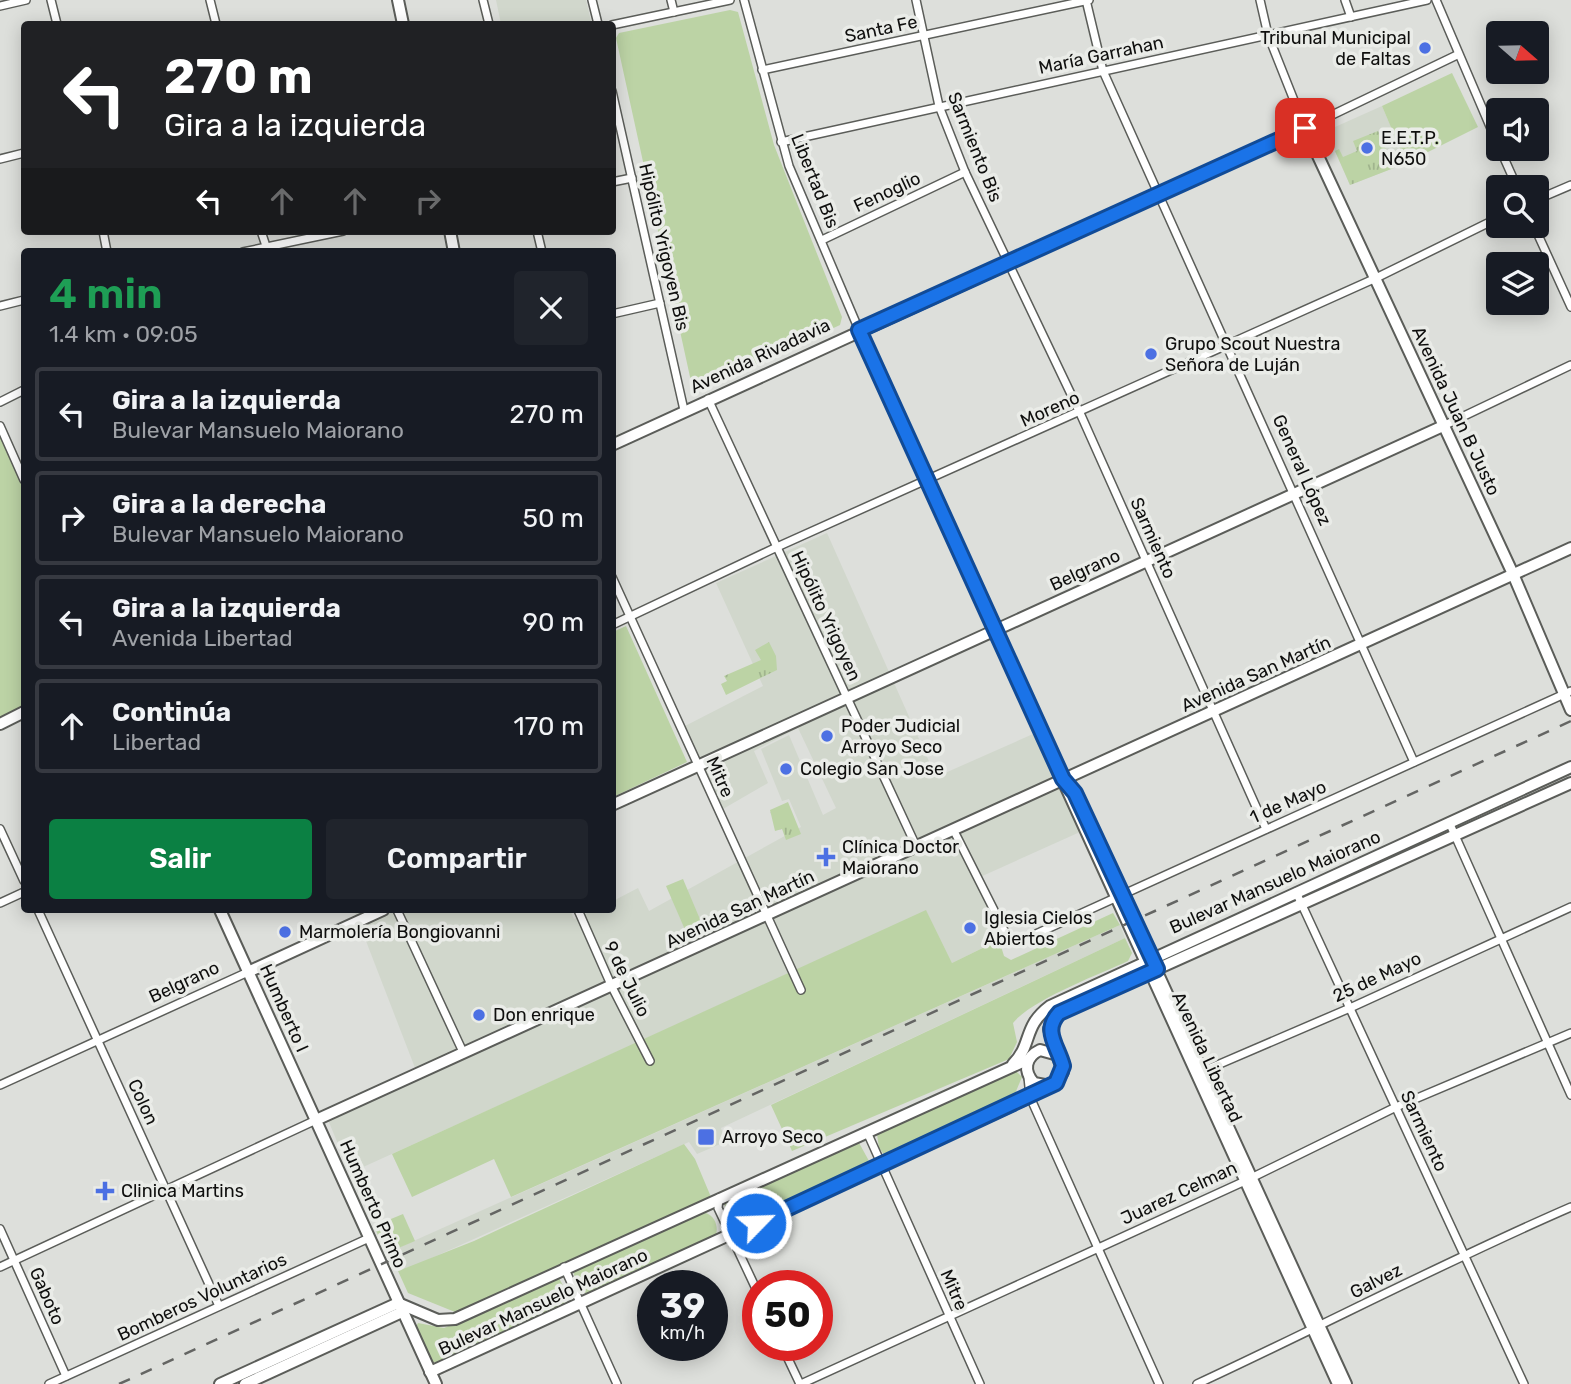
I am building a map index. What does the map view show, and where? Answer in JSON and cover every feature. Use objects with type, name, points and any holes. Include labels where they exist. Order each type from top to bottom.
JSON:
[{"type":"main road","points":[[398,0],[402,21]]},
{"type":"main road","name":"Avenida Rivadavia","points":[[616,443],[1009,261],[1305,128]]},
{"type":"main road","name":"Avenida Juan B Justo","points":[[1305,128],[1568,692],[1571,710]]},
{"type":"main road","name":"Belgrano","points":[[616,803],[1443,426]]},
{"type":"main road","name":"Avenida San Martín","points":[[316,1120],[1571,548]]},
{"type":"main road","points":[[0,724],[21,714]]},
{"type":"main road","name":"Bulevar Mansuelo Maiorano","points":[[1052,1038],[1049,1029],[1059,1013],[1301,904],[1571,766]]},
{"type":"main road","name":"Avenida Libertad","points":[[1063,779],[1317,1329],[1346,1384]]},
{"type":"main road","name":"Bulevar Mansuelo Maiorano","points":[[1037,1016],[1050,1006],[1148,959],[1296,892],[1452,827],[1571,783]]},
{"type":"main road","name":"Humberto I","points":[[221,913],[316,1120]]},
{"type":"main road","name":"Belgrano","points":[[248,972],[376,913]]},
{"type":"main road","points":[[1011,1065],[1021,1054],[1037,1016]]},
{"type":"main road","points":[[1026,1038],[1029,1058],[1027,1073],[1039,1086],[1050,1086],[1058,1081],[1063,1072],[1052,1038]]},
{"type":"main road","name":"Bulevar Mansuelo Maiorano","points":[[400,1308],[438,1320],[455,1319],[1011,1065],[1046,1050],[1058,1055]]},
{"type":"main road","name":"Bulevar Mansuelo Maiorano","points":[[430,1372],[881,1167],[1050,1086]]},
{"type":"main road","name":"Humberto Primo","points":[[316,1120],[400,1308]]},
{"type":"main road","points":[[220,1384],[251,1380],[400,1308],[436,1384]]},
{"type":"main road","points":[[408,1323],[423,1315]]},
{"type":"main road","name":"Avenida Libertad","points":[[1317,1329],[1338,1384]]},
{"type":"street","points":[[0,6],[26,0]]},
{"type":"street","points":[[51,0],[56,21]]},
{"type":"street","points":[[210,0],[215,21]]},
{"type":"street","points":[[483,0],[488,21]]},
{"type":"street","points":[[592,0],[597,21]]},
{"type":"street","points":[[671,0],[674,12]]},
{"type":"street","points":[[616,24],[730,0]]},
{"type":"street","name":"Libertad Bis","points":[[744,0],[781,142],[859,330],[1063,779]]},
{"type":"street","name":"Sarmiento Bis","points":[[916,0],[939,106],[965,172],[1009,261]]},
{"type":"street","name":"Santa Fe","points":[[762,70],[1087,0]]},
{"type":"street","name":"General López","points":[[1087,0],[1103,71],[1415,762]]},
{"type":"street","points":[[1260,0],[1268,35],[1305,128]]},
{"type":"street","points":[[1345,0],[1351,17]]},
{"type":"street","name":"María Garrahan","points":[[781,142],[1427,0]]},
{"type":"street","points":[[1436,0],[1486,119]]},
{"type":"street","name":"Avenida Rivadavia","points":[[1305,128],[1457,55]]},
{"type":"street","name":"Hipólito Yrigoyen Bis","points":[[616,108],[684,410]]},
{"type":"street","points":[[0,159],[21,154]]},
{"type":"street","name":"Fenoglio","points":[[822,240],[965,172]]},
{"type":"street","points":[[616,181],[632,178]]},
{"type":"street","points":[[1549,194],[1571,185]]},
{"type":"street","name":"Moreno","points":[[616,623],[777,547],[928,482],[1376,278],[1486,224]]},
{"type":"street","points":[[274,248],[328,235]]},
{"type":"street","points":[[1540,238],[1571,307]]},
{"type":"street","name":"Sarmiento","points":[[1009,261],[1080,413],[1266,830]]},
{"type":"street","points":[[0,306],[21,301]]},
{"type":"street","points":[[616,313],[660,303]]},
{"type":"street","name":"Belgrano","points":[[1443,426],[1571,365]]},
{"type":"street","points":[[0,402],[21,392]]},
{"type":"street","name":"Hipólito Yrigoyen","points":[[708,399],[916,846]]},
{"type":"street","points":[[0,426],[21,473]]},
{"type":"street","name":"Mitre","points":[[616,585],[801,990]]},
{"type":"street","name":"1 de Mayo","points":[[953,830],[1007,936],[1018,940],[1568,692]]},
{"type":"street","points":[[1452,827],[1498,938],[1571,1095]]},
{"type":"street","points":[[0,829],[21,874]]},
{"type":"street","name":"Sarmiento","points":[[1296,892],[1524,1384]]},
{"type":"street","points":[[0,903],[21,893]]},
{"type":"street","name":"25 de Mayo","points":[[1200,1072],[1350,1008],[1498,938],[1571,907]]},
{"type":"street","name":"Colon","points":[[39,913],[219,1306]]},
{"type":"street","points":[[398,913],[463,1052]]},
{"type":"street","name":"9 de Julio","points":[[579,913],[612,987],[650,1060]]},
{"type":"street","name":"Belgrano","points":[[0,1086],[248,972]]},
{"type":"street","points":[[1037,1016],[1052,1038]]},
{"type":"street","name":"Juarez Celman","points":[[801,1384],[1248,1179],[1396,1107],[1571,1033]]},
{"type":"street","points":[[1027,1073],[1030,1097],[1159,1384]]},
{"type":"street","name":"Avenida San Martín","points":[[0,1266],[316,1120]]},
{"type":"street","name":"Mitre","points":[[867,1132],[981,1384]]},
{"type":"street","points":[[719,1198],[718,1208],[747,1270]]},
{"type":"street","name":"Galvez","points":[[1197,1384],[1317,1329],[1464,1254],[1571,1207]]},
{"type":"street","name":"Gaboto","points":[[0,1229],[66,1376]]},
{"type":"street","name":"Bomberos Voluntarios","points":[[49,1384],[369,1238]]},
{"type":"street","points":[[564,1267],[617,1384]]},
{"type":"street","points":[[790,1361],[801,1384]]},
{"type":"shaded area","points":[[496,0],[586,0],[591,21],[500,21]]},
{"type":"shaded area","name":"E.E.T.P. N650","points":[[1382,106],[1406,163],[1350,185],[1326,131]]},
{"type":"shaded area","points":[[827,533],[936,777],[1033,734],[1080,832],[978,878],[1007,936],[952,963],[926,911],[350,1173],[326,1115],[417,1073],[355,913],[571,913],[574,919],[587,913],[616,913],[616,899],[638,888],[649,911],[801,827],[789,799],[782,801],[761,749],[789,735],[823,815],[836,808],[798,728],[754,751],[768,783],[723,809],[685,726],[763,686],[716,583]]},
{"type":"shaded area","points":[[1120,925],[1125,938],[721,1128],[725,1142],[697,1154],[689,1142],[414,1266],[398,1271],[389,1252]]},
{"type":"green space","points":[[730,10],[738,12],[774,145],[842,317],[840,325],[698,391],[692,386],[616,38],[619,33]]},
{"type":"green space","points":[[1452,73],[1478,127],[1406,163],[1382,106]]},
{"type":"green space","points":[[1378,131],[1394,168],[1350,185],[1335,151],[1339,149],[1343,157],[1357,151],[1353,141]]},
{"type":"green space","points":[[0,426],[21,473],[21,714],[0,724]]},
{"type":"green space","points":[[626,626],[687,762],[616,796],[616,631]]},
{"type":"green space","points":[[769,642],[776,656],[777,670],[726,695],[721,684],[727,681],[724,676],[761,660],[755,650]]},
{"type":"green space","points":[[788,802],[801,834],[786,840],[782,829],[775,831],[770,810]]},
{"type":"green space","points":[[683,879],[702,924],[686,932],[666,886]]},
{"type":"green space","points":[[926,910],[952,963],[999,940],[1004,956],[1011,960],[1113,913],[1120,925],[511,1197],[494,1159],[412,1197],[392,1154]]},
{"type":"green space","points":[[1125,938],[1132,953],[1128,961],[1035,1005],[1013,1023],[1017,1042],[1009,1059],[792,1151],[771,1105]]},
{"type":"green space","points":[[1014,1069],[1022,1077],[1014,1096],[1004,1104],[892,1157],[886,1157],[879,1148],[877,1134],[881,1129]]},
{"type":"green space","points":[[858,1141],[869,1161],[866,1169],[738,1227],[729,1223],[724,1202]]},
{"type":"green space","points":[[684,1144],[695,1159],[711,1197],[455,1312],[408,1293],[398,1271],[474,1241]]},
{"type":"green space","points":[[706,1213],[712,1217],[717,1230],[715,1238],[645,1270],[637,1270],[637,1274],[590,1295],[580,1291],[572,1269],[692,1215]]},
{"type":"green space","points":[[403,1214],[415,1241],[389,1252],[385,1251],[374,1226]]},
{"type":"green space","points":[[559,1278],[568,1295],[565,1306],[436,1363],[431,1361],[416,1327],[418,1323],[444,1328]]},
{"type":"railway","points":[[119,1384],[1571,721]]},
{"type":"place","name":"Tribunal Municipal de Faltas","points":[[1425,48]]},
{"type":"place","name":"E.E.T.P. N650","points":[[1367,148]]},
{"type":"place","name":"Grupo Scout Nuestra Señora de Luján","points":[[1151,354]]},
{"type":"place","name":"Poder Judicial Arroyo Seco","points":[[827,736]]},
{"type":"place","name":"Colegio San Jose","points":[[786,769]]},
{"type":"place","name":"Clínica Doctor Maiorano","points":[[826,857]]},
{"type":"place","name":"Iglesia Cielos Abiertos","points":[[970,928]]},
{"type":"place","name":"Marmolería Bongiovanni","points":[[285,932]]},
{"type":"place","name":"Don enrique","points":[[479,1015]]},
{"type":"place","name":"Arroyo Seco","points":[[706,1137]]},
{"type":"place","name":"Clinica Martins","points":[[105,1191]]},
{"type":"route","points":[[756,1223],[881,1167],[1056,1083],[1063,1072],[1063,1066],[1049,1029],[1052,1020],[1059,1013],[1157,969],[1075,793],[1063,779],[859,330],[1305,128]]}]
